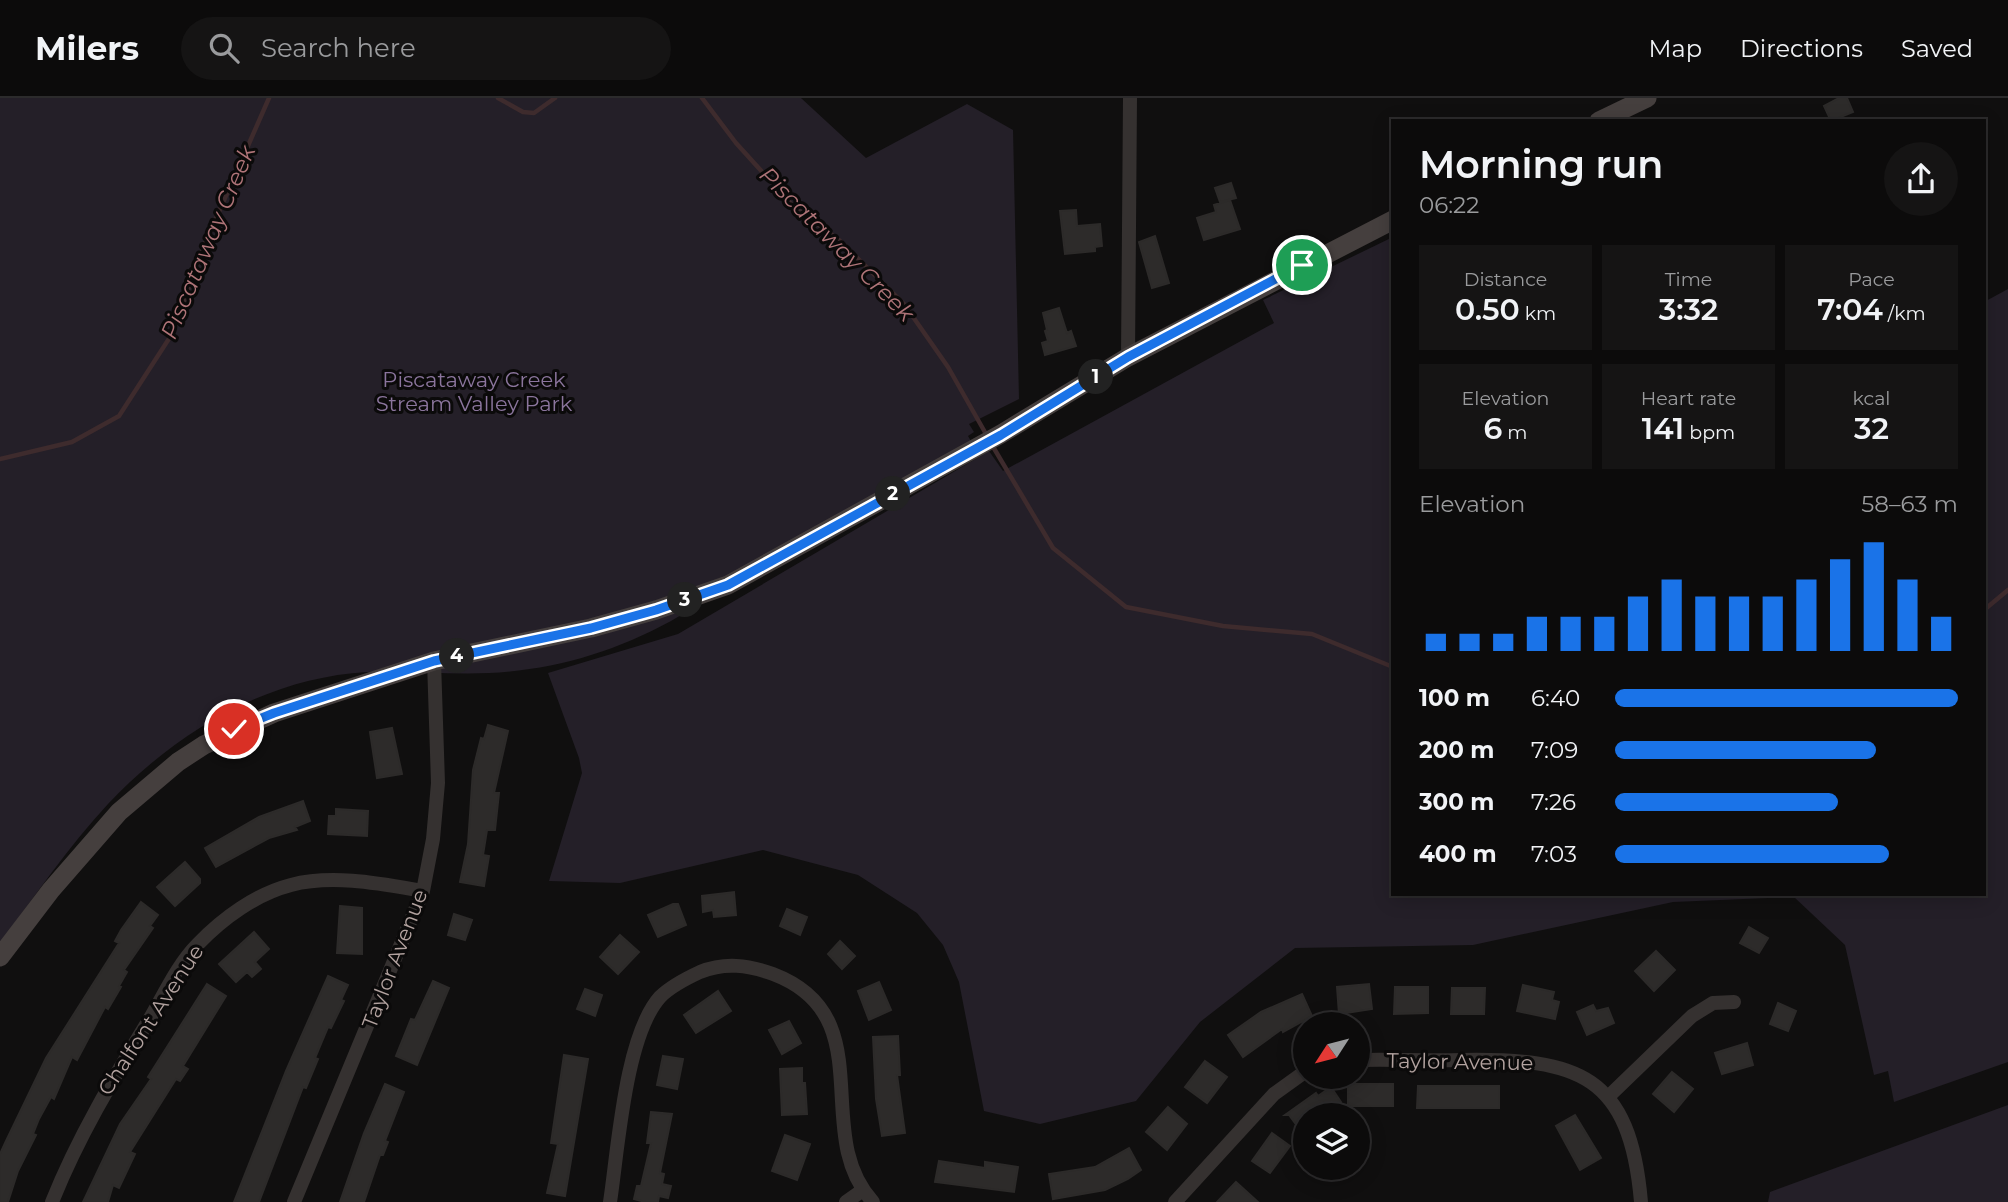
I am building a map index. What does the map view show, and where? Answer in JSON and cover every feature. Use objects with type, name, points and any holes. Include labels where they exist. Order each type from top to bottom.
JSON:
[{"type":"main road","points":[[1603,119],[1647,98]]},
{"type":"main road","points":[[0,957],[51,890],[119,812],[178,762],[234,729],[274,713],[434,661],[591,628],[656,610],[728,585],[1001,435],[1128,357],[1391,221]]},
{"type":"street","points":[[1128,357],[1130,98]]},
{"type":"street","name":"Taylor Avenue","points":[[294,1202],[423,891],[433,839],[438,783],[434,661]]},
{"type":"street","name":"Chalfont Avenue","points":[[52,1202],[71,1154],[107,1087],[181,967],[198,944],[226,918],[273,891],[293,884],[340,882],[423,891]]},
{"type":"street","points":[[610,1202],[632,1065],[659,998],[685,979],[715,967],[737,965],[768,972],[794,984],[816,1003],[834,1031],[842,1068],[846,1149],[851,1167],[873,1202]]},
{"type":"street","points":[[1608,1097],[1692,1016],[1713,1003],[1734,1002]]},
{"type":"street","name":"Taylor Avenue","points":[[1370,1060],[1525,1061],[1582,1075],[1608,1097],[1630,1134],[1641,1202]]},
{"type":"street","points":[[1175,1202],[1265,1102],[1293,1081]]},
{"type":"street","points":[[846,1202],[863,1190]]},
{"type":"green space","name":"Piscataway Creek Stream Valley Park","points":[[0,98],[801,98],[866,158],[967,104],[1013,130],[1019,399],[969,424],[974,432],[968,436],[972,443],[671,621],[628,642],[560,663],[513,671],[367,672],[330,676],[293,685],[225,713],[163,754],[108,804],[65,854],[0,943]]},
{"type":"green space","points":[[1391,238],[1391,896],[1986,896],[1986,301],[2008,289],[2008,1062],[1894,1102],[1888,1071],[1874,1075],[1845,945],[1794,897],[1673,902],[1473,945],[1295,948],[1200,1022],[1136,1101],[1040,1124],[984,1111],[959,982],[943,945],[917,913],[858,875],[763,850],[620,883],[549,881],[582,773],[548,673],[678,634],[989,451],[1003,471],[1274,323],[1263,300]]},
{"type":"green space","points":[[2008,1105],[2008,1202],[1768,1202],[1770,1192]]},
{"type":"building","points":[[1839,98],[1847,98],[1853,112],[1830,119],[1824,106]]},
{"type":"building","points":[[1231,183],[1236,198],[1220,202],[1215,188]]},
{"type":"building","points":[[1230,200],[1240,229],[1204,240],[1197,218],[1216,212],[1214,205]]},
{"type":"building","points":[[1076,210],[1077,226],[1100,224],[1102,246],[1095,247],[1095,251],[1065,254],[1060,211]]},
{"type":"building","points":[[1155,236],[1169,283],[1152,288],[1139,242]]},
{"type":"building","points":[[1059,308],[1067,333],[1071,331],[1076,346],[1045,355],[1042,343],[1048,341],[1043,313]]},
{"type":"building","points":[[488,725],[508,731],[494,793],[499,793],[495,830],[487,830],[483,855],[489,856],[484,886],[460,882],[468,844],[473,770],[481,738],[484,739]]},
{"type":"building","points":[[392,728],[402,774],[377,778],[370,732]]},
{"type":"building","points":[[303,801],[310,821],[295,827],[297,830],[269,838],[216,867],[205,848],[259,817]]},
{"type":"building","points":[[336,809],[368,811],[367,836],[328,834],[329,816],[336,816]]},
{"type":"building","points":[[185,862],[200,879],[200,883],[175,906],[157,887]]},
{"type":"building","points":[[734,892],[736,915],[714,917],[713,910],[703,912],[702,896]]},
{"type":"building","points":[[141,902],[158,915],[150,926],[153,928],[124,970],[127,972],[119,986],[121,987],[108,1009],[105,1007],[77,1060],[72,1057],[54,1099],[51,1097],[39,1119],[33,1134],[36,1135],[18,1171],[8,1202],[0,1202],[0,1154],[6,1141],[46,1058],[119,943],[115,941]]},
{"type":"building","points":[[678,904],[686,925],[658,937],[648,915]]},
{"type":"building","points":[[340,906],[362,908],[362,954],[337,953]]},
{"type":"building","points":[[787,909],[807,917],[800,935],[780,926]]},
{"type":"building","points":[[454,914],[472,920],[465,940],[448,935]]},
{"type":"building","points":[[1749,927],[1768,938],[1759,953],[1740,943]]},
{"type":"building","points":[[254,932],[269,949],[255,962],[261,969],[252,977],[247,972],[236,982],[219,964]]},
{"type":"building","points":[[620,935],[639,952],[618,974],[600,957]]},
{"type":"building","points":[[840,941],[855,956],[842,969],[828,954]]},
{"type":"building","points":[[1656,951],[1675,970],[1654,991],[1635,971]]},
{"type":"building","points":[[328,976],[348,985],[341,1000],[344,1001],[331,1028],[328,1027],[315,1058],[318,1059],[306,1088],[303,1087],[259,1202],[234,1202],[286,1071]]},
{"type":"building","points":[[433,981],[449,988],[417,1065],[396,1056],[411,1019],[415,1020]]},
{"type":"building","points":[[879,982],[891,1010],[869,1020],[858,991]]},
{"type":"building","points":[[207,984],[226,996],[183,1066],[188,1069],[180,1081],[176,1079],[130,1152],[135,1154],[119,1188],[113,1185],[108,1202],[83,1202],[120,1124],[151,1079],[148,1077]]},
{"type":"building","points":[[1369,984],[1372,1009],[1339,1012],[1337,987]]},
{"type":"building","points":[[1523,985],[1554,992],[1552,1000],[1559,1002],[1555,1019],[1517,1011]]},
{"type":"building","points":[[1395,987],[1428,987],[1428,1013],[1394,1014]]},
{"type":"building","points":[[1452,988],[1485,988],[1484,1014],[1451,1014]]},
{"type":"building","points":[[585,989],[602,995],[595,1016],[577,1009]]},
{"type":"building","points":[[718,991],[731,1011],[696,1033],[684,1015]]},
{"type":"building","points":[[1302,994],[1310,1012],[1293,1012],[1293,1026],[1283,1032],[1282,1029],[1243,1057],[1228,1035],[1261,1012]]},
{"type":"building","points":[[1778,1003],[1796,1011],[1788,1031],[1770,1024]]},
{"type":"building","points":[[1593,1005],[1596,1011],[1608,1008],[1614,1023],[1587,1035],[1577,1012]]},
{"type":"building","points":[[789,1021],[801,1043],[782,1054],[769,1030]]},
{"type":"building","points":[[898,1036],[900,1075],[897,1075],[905,1133],[882,1136],[876,1099],[873,1037]]},
{"type":"building","points":[[1747,1043],[1753,1065],[1722,1074],[1715,1053]]},
{"type":"building","points":[[564,1055],[588,1059],[565,1196],[547,1193],[558,1144],[551,1143]]},
{"type":"building","points":[[663,1056],[683,1059],[677,1089],[657,1085]]},
{"type":"building","points":[[1205,1061],[1227,1077],[1207,1103],[1185,1087]]},
{"type":"building","points":[[802,1068],[807,1114],[782,1115],[780,1069]]},
{"type":"building","points":[[1672,1072],[1693,1089],[1674,1112],[1653,1094]]},
{"type":"building","points":[[385,1084],[404,1092],[385,1141],[388,1142],[383,1155],[380,1155],[364,1202],[340,1202],[364,1133]]},
{"type":"building","points":[[1370,1084],[1393,1084],[1393,1106],[1348,1103],[1348,1089],[1370,1089]]},
{"type":"building","points":[[1418,1086],[1499,1086],[1499,1108],[1417,1108]]},
{"type":"building","points":[[1332,1089],[1341,1102],[1302,1103],[1316,1093],[1318,1096]]},
{"type":"building","points":[[1168,1107],[1187,1124],[1167,1150],[1146,1132]]},
{"type":"building","points":[[1293,1109],[1293,1120],[1289,1115],[1285,1115]]},
{"type":"building","points":[[651,1112],[672,1114],[660,1173],[664,1174],[662,1184],[671,1186],[668,1198],[659,1196],[658,1202],[634,1199],[637,1186],[641,1186],[651,1143],[647,1143]]},
{"type":"building","points":[[1575,1115],[1601,1158],[1580,1170],[1556,1126]]},
{"type":"building","points":[[1272,1133],[1290,1146],[1270,1173],[1252,1161]]},
{"type":"building","points":[[785,1135],[810,1144],[797,1180],[772,1171]]},
{"type":"building","points":[[1129,1148],[1141,1170],[1128,1179],[1105,1190],[1053,1199],[1049,1174],[1095,1167]]},
{"type":"building","points":[[939,1161],[985,1168],[985,1162],[1018,1167],[1014,1192],[935,1182]]},
{"type":"building","points":[[1236,1182],[1258,1202],[1217,1202]]},
{"type":"waterway","name":"Piscataway Creek","points":[[0,459],[72,442],[119,416],[172,334],[203,248],[269,98]]},
{"type":"waterway","name":"Piscataway Creek","points":[[498,98],[523,112],[534,113],[555,98]]},
{"type":"waterway","name":"Piscataway Creek","points":[[702,98],[736,143],[793,206],[839,240],[904,304],[948,367],[986,434]]},
{"type":"waterway","name":"Piscataway Creek","points":[[992,445],[1053,548],[1126,607],[1223,626],[1312,634],[1391,666]]},
{"type":"waterway","name":"Piscataway Creek","points":[[1986,608],[2008,590]]},
{"type":"route","points":[[234,729],[274,713],[434,661],[591,628],[656,610],[728,585],[1001,435],[1128,357],[1302,265]]}]
